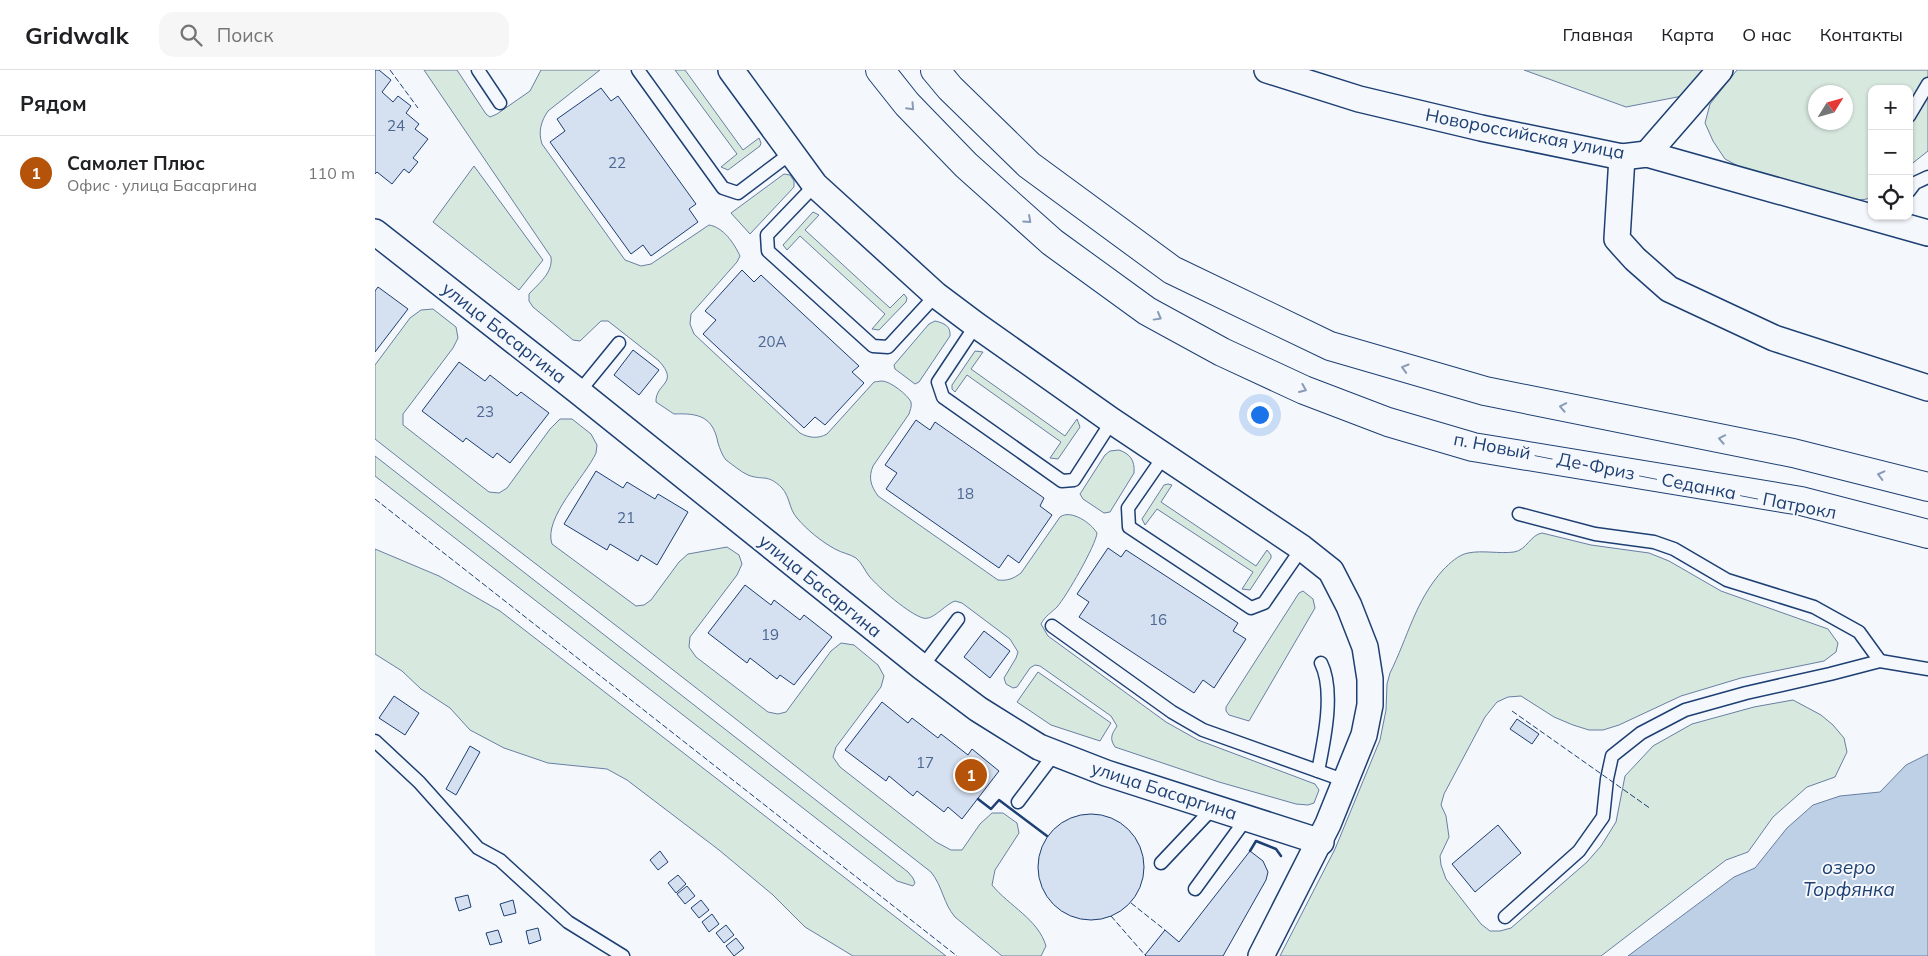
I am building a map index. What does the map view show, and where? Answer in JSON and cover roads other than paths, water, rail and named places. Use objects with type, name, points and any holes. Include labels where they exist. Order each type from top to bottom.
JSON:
[{"type":"highway","name":"п. Новый — Де-Фриз — Седанка — Патрокл","points":[[880,70],[907,104],[966,165],[1052,242],[1147,310],[1222,352],[1304,390],[1389,422],[1473,447],[1801,501],[1928,534]]},
{"type":"highway","points":[[935,70],[950,88],[1029,165],[1172,270],[1330,346],[1485,391],[1793,453],[1928,487]]},
{"type":"street","points":[[731,70],[815,185],[936,295],[1112,421],[1302,548],[1331,571],[1349,606],[1365,647],[1370,678],[1370,705],[1364,735],[1321,842],[1261,956]]},
{"type":"street","name":"Новороссийская улица","points":[[1267,70],[1359,99],[1481,128],[1622,157],[1647,154],[1868,213]]},
{"type":"street","points":[[1647,154],[1720,70]]},
{"type":"street","points":[[1622,157],[1617,238],[1635,259],[1669,289],[1774,338],[1928,388]]},
{"type":"street","name":"Новороссийская улица","points":[[1893,220],[1928,233]]},
{"type":"street","name":"улица Басаргина","points":[[375,232],[579,392],[922,667],[978,709],[1039,747],[1106,773],[1321,842]]},
{"type":"lane","points":[[478,70],[500,103]]},
{"type":"lane","points":[[638,70],[723,188],[738,192],[791,153]]},
{"type":"lane","points":[[1913,109],[1928,84]]},
{"type":"lane","points":[[1913,182],[1928,177]]},
{"type":"lane","points":[[815,185],[767,235],[769,250],[873,346],[888,347],[936,295]]},
{"type":"lane","points":[[976,325],[938,382],[943,397],[1062,481],[1074,480],[1112,421]]},
{"type":"lane","points":[[579,392],[619,343]]},
{"type":"lane","points":[[1164,456],[1128,508],[1129,528],[1251,608],[1264,602],[1302,548]]},
{"type":"lane","points":[[1519,514],[1595,534],[1653,542],[1673,549],[1727,580],[1814,607],[1859,632],[1880,661]]},
{"type":"lane","points":[[922,667],[958,619]]},
{"type":"lane","points":[[1052,626],[1172,712],[1203,730],[1346,781]]},
{"type":"lane","points":[[1505,917],[1579,851],[1589,839],[1603,817],[1607,779],[1612,756],[1641,732],[1685,710],[1746,693],[1880,661],[1928,669]]},
{"type":"lane","points":[[1319,772],[1327,704],[1325,672],[1321,663]]},
{"type":"lane","points":[[375,741],[419,782],[478,848],[500,860],[568,922],[623,956]]},
{"type":"lane","points":[[1018,802],[1055,753]]},
{"type":"lane","points":[[1161,863],[1213,808]]},
{"type":"lane","points":[[1195,889],[1246,819]]},
{"type":"water","name":"озеро Торфянка","points":[[1928,754],[1928,956],[1628,956],[1734,877],[1755,868],[1787,828],[1813,805],[1840,796],[1880,792],[1906,765]]},
{"type":"place","name":"Самолет Плюс","points":[[971,775]]}]
